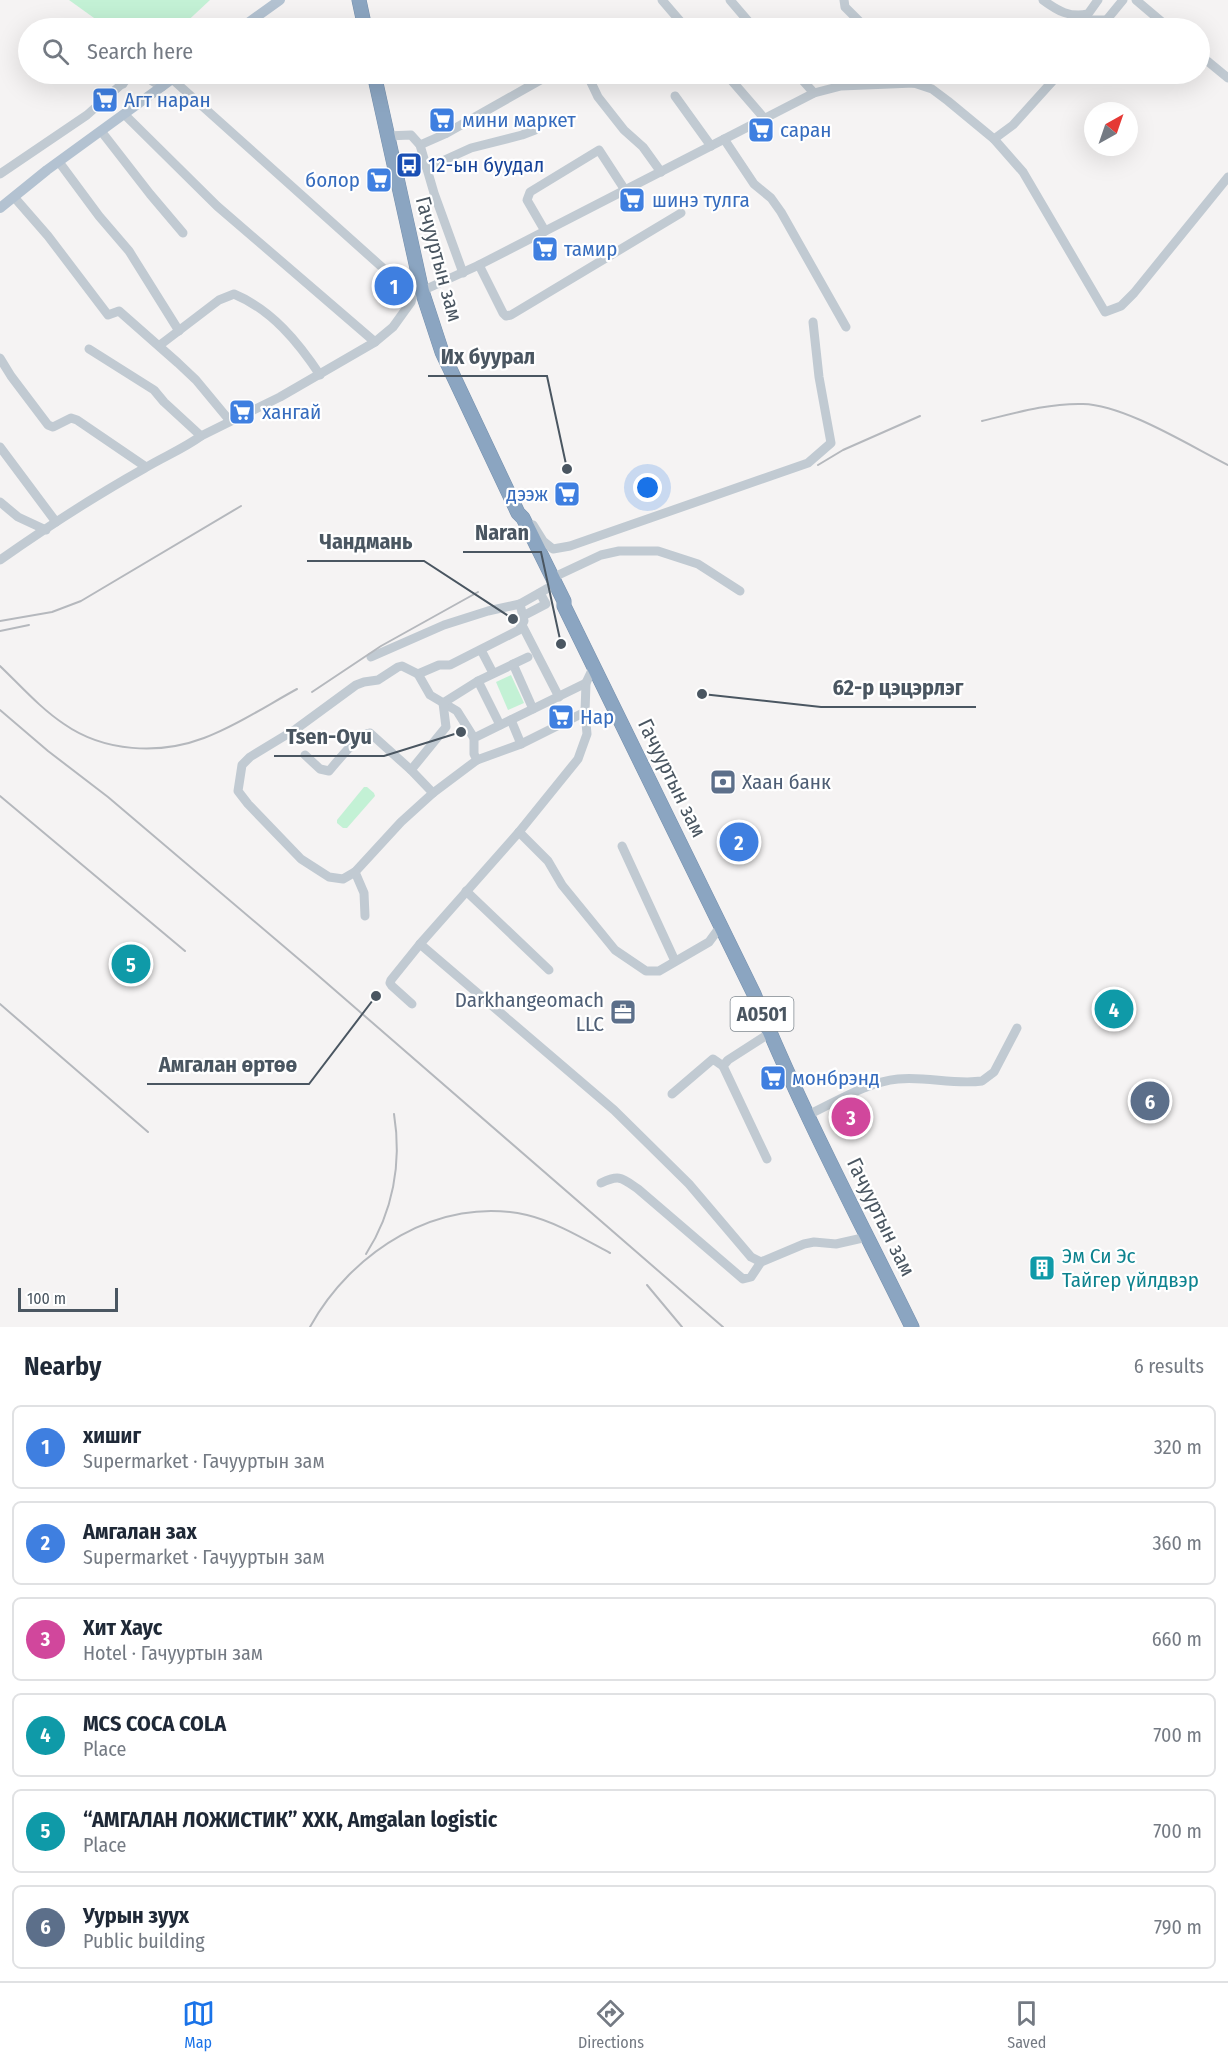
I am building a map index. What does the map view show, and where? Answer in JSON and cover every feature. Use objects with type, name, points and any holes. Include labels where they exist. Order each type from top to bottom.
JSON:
[{"type":"highway","points":[[360,0],[363,18]]},
{"type":"highway","name":"Гачууртын зам","points":[[376,84],[418,293],[442,351],[523,518],[547,586],[564,601],[564,606],[754,994],[808,1115],[912,1327]]},
{"type":"main road","points":[[255,18],[280,0]]},
{"type":"main road","points":[[5,201],[166,84]]},
{"type":"street","points":[[662,0],[678,18]]},
{"type":"street","points":[[730,0],[745,18]]},
{"type":"street","points":[[844,0],[845,7],[856,18]]},
{"type":"street","points":[[1043,0],[1063,13],[1083,18]]},
{"type":"street","points":[[1091,18],[1098,0]]},
{"type":"street","points":[[1108,18],[1123,0]]},
{"type":"street","points":[[1136,0],[1157,18]]},
{"type":"street","points":[[1210,63],[1228,78]]},
{"type":"street","points":[[0,174],[87,116],[123,84]]},
{"type":"street","points":[[157,84],[162,87]]},
{"type":"street","points":[[185,84],[418,293]]},
{"type":"street","points":[[420,145],[445,134],[533,84]]},
{"type":"street","points":[[592,84],[598,97],[624,130],[643,147],[661,172]]},
{"type":"street","points":[[735,84],[764,118]]},
{"type":"street","points":[[806,84],[814,93]]},
{"type":"street","points":[[0,560],[56,522],[146,467],[320,375],[375,342],[393,327],[418,293],[479,265],[814,93],[842,86],[880,84]]},
{"type":"street","points":[[917,84],[932,89],[994,139],[1023,172],[1105,312],[1121,306],[1134,293],[1228,177]]},
{"type":"street","points":[[994,139],[1013,124],[1050,84]]},
{"type":"street","points":[[675,96],[711,146]]},
{"type":"street","points":[[124,114],[217,206],[375,342]]},
{"type":"street","points":[[427,168],[471,148],[535,130]]},
{"type":"street","points":[[101,131],[150,195],[183,233]]},
{"type":"street","points":[[387,136],[411,135],[420,145],[463,273]]},
{"type":"street","points":[[724,139],[754,184],[771,198],[782,212],[846,327]]},
{"type":"street","points":[[546,231],[527,200],[527,196],[599,150],[626,190]]},
{"type":"street","points":[[59,162],[74,184],[129,251],[179,331]]},
{"type":"street","points":[[5,201],[48,236],[108,315],[119,310],[160,345],[196,380],[230,421]]},
{"type":"street","points":[[479,265],[503,313],[511,315],[681,213]]},
{"type":"street","points":[[160,345],[219,300],[234,294],[250,301],[279,323],[320,375]]},
{"type":"street","points":[[520,512],[543,541],[553,549],[570,546],[808,463],[831,443],[819,377],[813,322]]},
{"type":"street","points":[[89,349],[154,390],[201,436]]},
{"type":"street","points":[[0,358],[48,425],[52,427],[70,418],[77,420],[146,467]]},
{"type":"street","points":[[0,447],[56,522]]},
{"type":"street","points":[[0,502],[24,520],[46,530]]},
{"type":"street","points":[[370,657],[444,625],[520,604],[601,555],[619,551],[658,551],[698,564],[740,591]]},
{"type":"street","points":[[523,616],[546,604],[547,586]]},
{"type":"street","points":[[520,604],[523,627],[559,697]]},
{"type":"street","points":[[418,674],[439,665],[450,665],[523,627]]},
{"type":"street","points":[[481,650],[493,674]]},
{"type":"street","points":[[443,703],[478,681],[528,657]]},
{"type":"street","points":[[513,664],[533,709]]},
{"type":"street","points":[[477,760],[474,754],[474,738],[457,711],[430,695],[418,674],[402,666],[378,680],[356,685],[296,729],[250,757],[242,765],[237,785],[240,795],[301,859],[328,877],[343,879],[355,872],[401,822],[433,793],[477,760],[521,744],[585,712]]},
{"type":"street","points":[[412,1004],[390,983],[420,944],[519,832],[579,759],[587,734],[586,683],[594,666]]},
{"type":"street","points":[[478,681],[500,725]]},
{"type":"street","points":[[474,738],[586,683]]},
{"type":"street","points":[[411,770],[446,726],[443,703]]},
{"type":"street","points":[[511,720],[521,744]]},
{"type":"street","points":[[305,755],[320,769],[329,771],[359,739],[366,733],[370,733],[433,793]]},
{"type":"street","points":[[519,832],[548,861],[562,885],[615,950],[646,971],[659,971],[709,942],[720,927]]},
{"type":"street","points":[[621,846],[675,961]]},
{"type":"street","points":[[355,872],[364,893],[365,916]]},
{"type":"street","points":[[466,891],[549,970]]},
{"type":"street","points":[[420,944],[614,1110],[689,1184],[751,1257],[761,1262]]},
{"type":"street","points":[[808,1115],[883,1082],[898,1079],[982,1081],[994,1072],[1017,1028]]},
{"type":"street","points":[[723,1066],[728,1060],[770,1033]]},
{"type":"street","points":[[672,1094],[713,1059],[723,1066],[767,1159]]},
{"type":"street","points":[[601,1183],[614,1177],[622,1178],[638,1189],[743,1280],[751,1277],[761,1262],[804,1244],[814,1242],[836,1244],[867,1237]]},
{"type":"green space","points":[[69,0],[210,0],[191,18],[94,18]]},
{"type":"green space","points":[[511,675],[524,703],[508,710],[496,682]]},
{"type":"green space","points":[[364,787],[367,787],[375,796],[347,828],[343,828],[337,820]]},
{"type":"railway","points":[[982,421],[1058,405],[1100,406],[1118,411],[1157,428],[1228,465]]},
{"type":"railway","points":[[818,465],[843,450],[920,416]]},
{"type":"railway","points":[[0,621],[52,612],[81,601],[241,506]]},
{"type":"railway","points":[[312,692],[381,646],[478,592]]},
{"type":"railway","points":[[0,631],[29,625]]},
{"type":"railway","points":[[0,666],[39,704],[64,724],[96,740],[132,748],[169,747],[204,738],[239,722],[297,689]]},
{"type":"railway","points":[[0,710],[48,751],[108,797],[314,972],[723,1327]]},
{"type":"railway","points":[[0,796],[185,951]]},
{"type":"railway","points":[[0,1004],[148,1132]]},
{"type":"railway","points":[[366,1254],[383,1221],[393,1187],[397,1151],[394,1114]]},
{"type":"railway","points":[[310,1327],[327,1300],[373,1253],[401,1235],[430,1222],[462,1214],[494,1211],[527,1215],[559,1226],[610,1253]]},
{"type":"railway","points":[[647,1285],[682,1327]]},
{"type":"place","name":"Агт наран","points":[[105,100]]},
{"type":"place","name":"мини маркет","points":[[442,120]]},
{"type":"place","name":"саран","points":[[761,130]]},
{"type":"place","name":"12-ын буудал","points":[[409,165]]},
{"type":"place","name":"болор","points":[[379,180]]},
{"type":"place","name":"шинэ тулга","points":[[632,200]]},
{"type":"place","name":"тамир","points":[[545,249]]},
{"type":"place","name":"хишиг","points":[[394,286]]},
{"type":"place","name":"хангай","points":[[242,412]]},
{"type":"place","name":"Их буурал","points":[[567,469]]},
{"type":"place","name":"дээж","points":[[567,494]]},
{"type":"place","name":"Чандмань","points":[[513,619]]},
{"type":"place","name":"Naran","points":[[561,644]]},
{"type":"place","name":"62-р цэцэрлэг","points":[[702,694]]},
{"type":"place","name":"Нар","points":[[561,717]]},
{"type":"place","name":"Tsen-Oyu","points":[[461,732]]},
{"type":"place","name":"Хаан банк","points":[[723,782]]},
{"type":"place","name":"Амгалан зах","points":[[739,842]]},
{"type":"place","name":"“АМГАЛАН ЛОЖИСТИК” ХХК, Amgalan logistic","points":[[131,964]]},
{"type":"place","name":"Амгалан өртөө","points":[[376,996]]},
{"type":"place","name":"MCS COCA COLA","points":[[1114,1009]]},
{"type":"place","name":"Darkhangeomach LLC","points":[[623,1012]]},
{"type":"place","name":"монбрэнд","points":[[773,1078]]},
{"type":"place","name":"Уурын зуух","points":[[1150,1101]]},
{"type":"place","name":"Хит Хаус","points":[[851,1117]]},
{"type":"place","name":"Эм Си Эс Тайгер үйлдвэр","points":[[1042,1268]]}]
